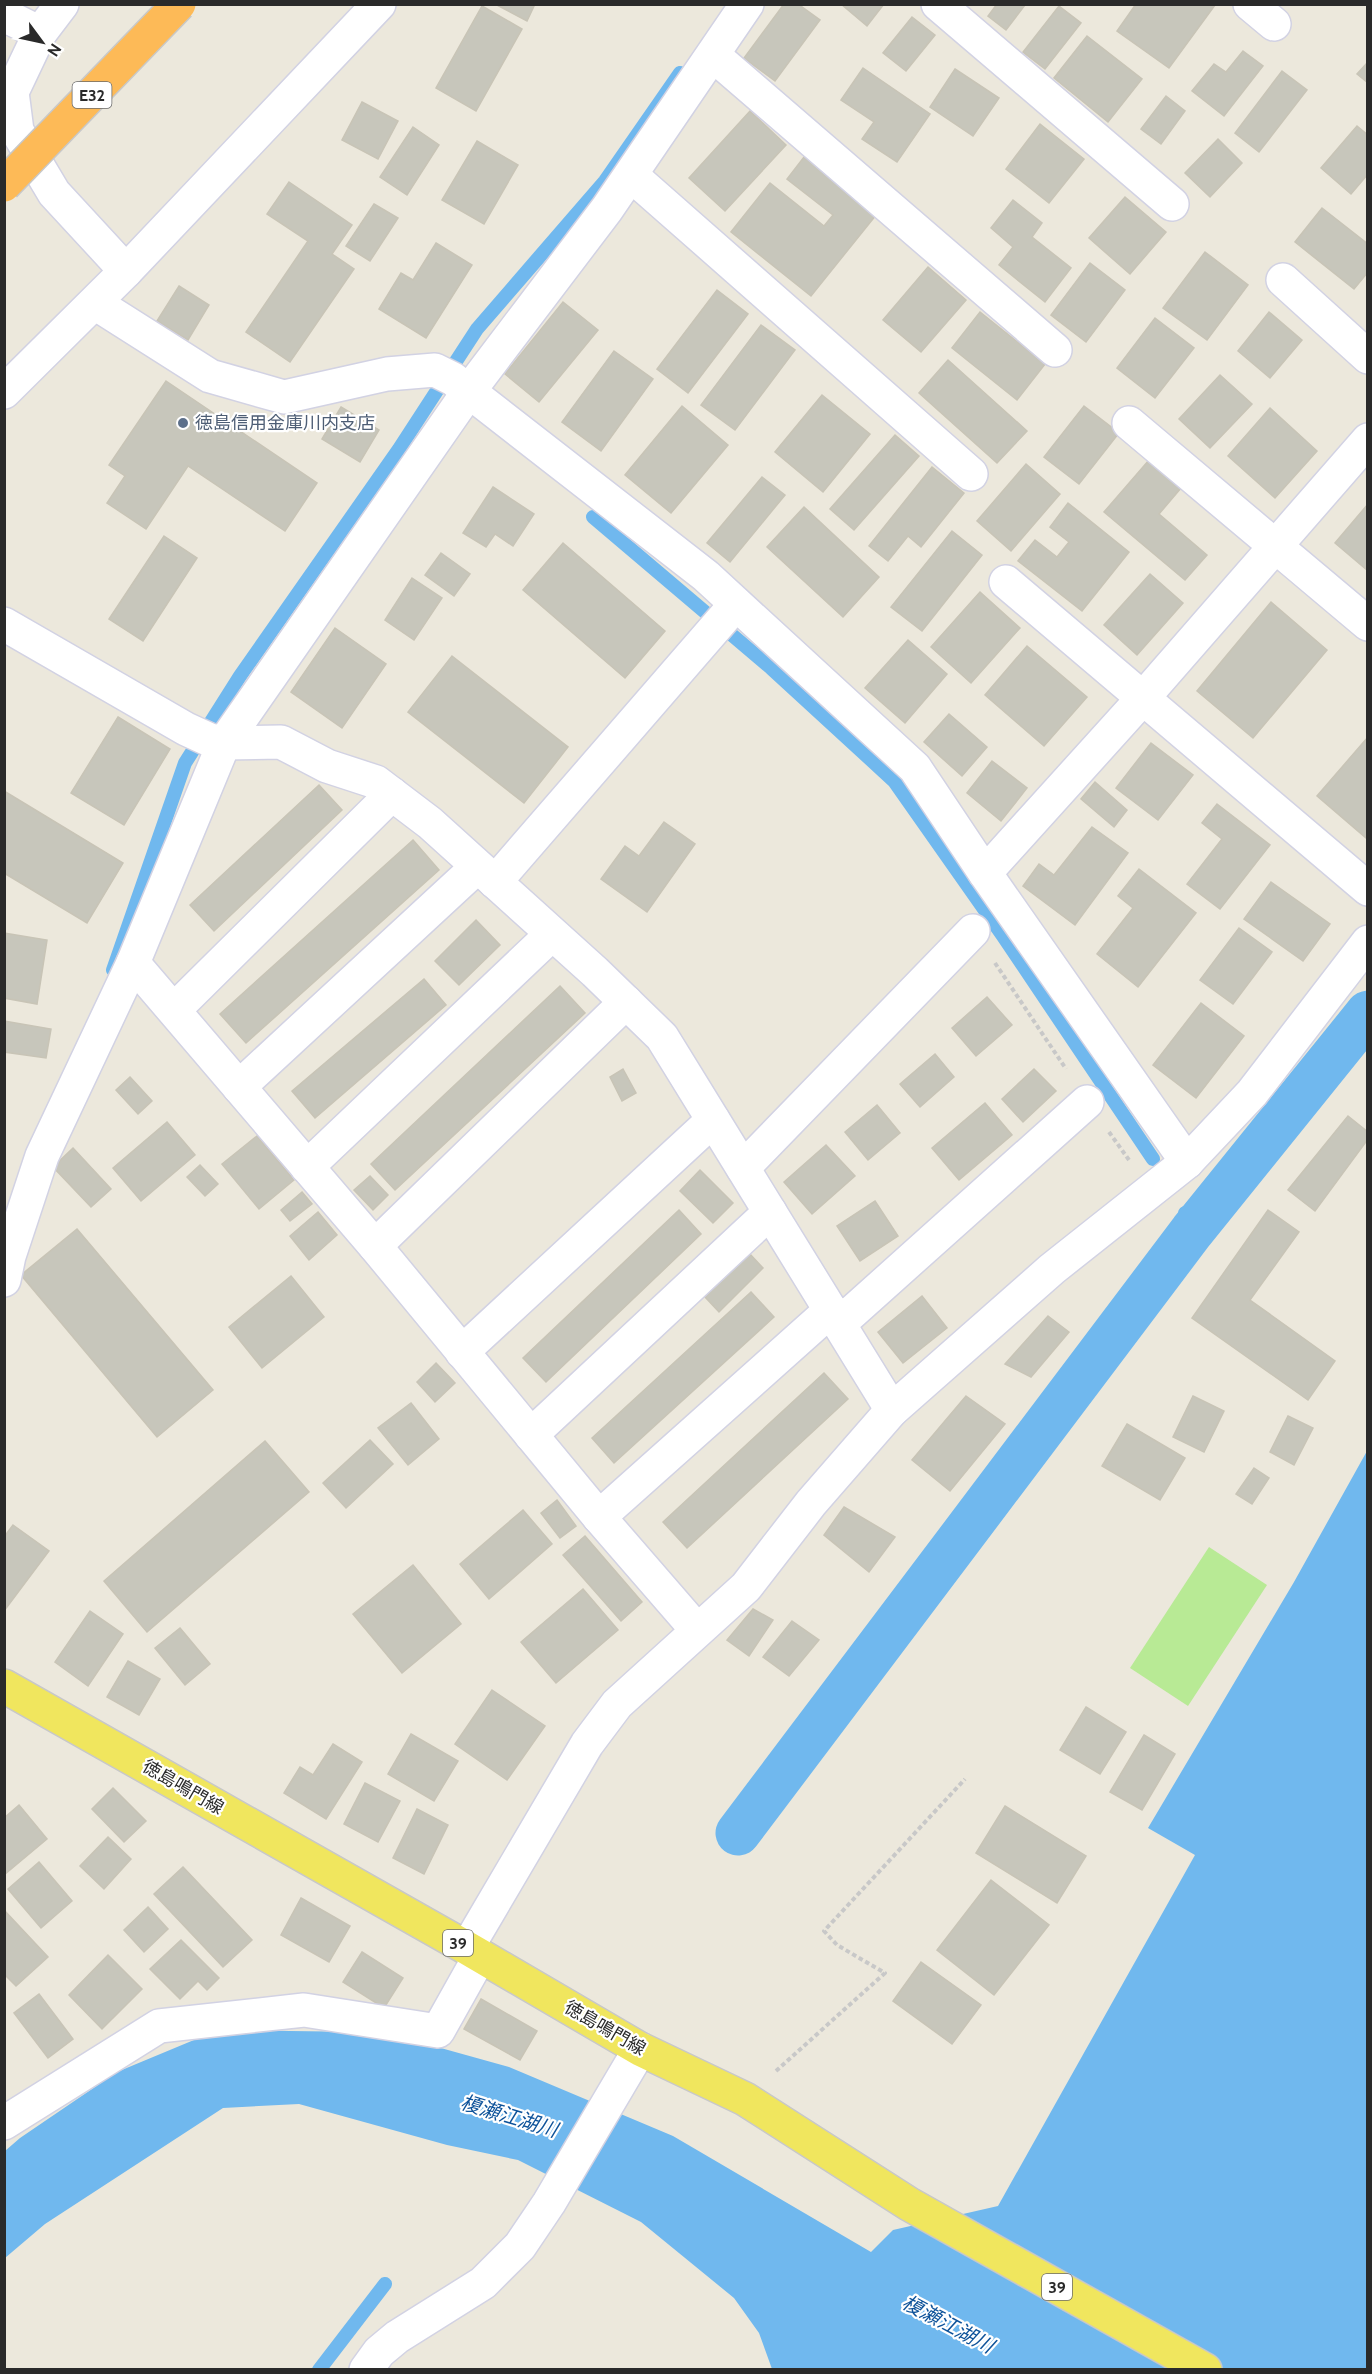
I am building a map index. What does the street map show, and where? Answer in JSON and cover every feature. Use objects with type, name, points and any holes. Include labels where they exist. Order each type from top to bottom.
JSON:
[{"type":"highway","name":"E32","points":[[4,185],[179,4]]},
{"type":"main road","name":"徳島鳴門線","points":[[4,1686],[640,2049],[745,2099],[909,2204],[1205,2370]]},
{"type":"street","points":[[62,4],[40,33],[8,95],[17,131],[54,193],[126,272]]},
{"type":"street","points":[[4,392],[126,272],[379,4]]},
{"type":"street","points":[[4,1280],[9,1256],[42,1156],[133,963],[206,737],[452,380],[607,209],[747,4]]},
{"type":"street","points":[[938,4],[1172,204]]},
{"type":"street","points":[[4,15],[40,33]]},
{"type":"street","points":[[713,55],[1055,350]]},
{"type":"street","points":[[631,175],[970,474]]},
{"type":"street","points":[[1283,280],[1368,357]]},
{"type":"street","points":[[95,303],[210,376],[284,397],[387,374],[452,380],[706,576],[915,768],[985,873],[1187,1162]]},
{"type":"street","points":[[1129,423],[1368,624]]},
{"type":"street","points":[[985,873],[1143,698],[1368,440]]},
{"type":"street","points":[[1006,582],[1368,889]]},
{"type":"street","points":[[239,1087],[486,874],[709,637],[736,604]]},
{"type":"street","points":[[4,624],[206,737],[281,742],[327,766],[376,782],[430,823],[662,1037],[892,1410]]},
{"type":"street","points":[[174,1010],[392,794]]},
{"type":"street","points":[[743,1168],[973,931]]},
{"type":"street","points":[[307,1167],[552,934]]},
{"type":"street","points":[[4,2123],[159,2026],[304,2010],[438,2031],[473,1952],[587,1744],[617,1704],[746,1587],[811,1503],[892,1410],[1052,1269],[1187,1162],[1252,1093],[1368,942]]},
{"type":"street","points":[[133,963],[375,1246],[599,1517],[697,1630]]},
{"type":"street","points":[[375,1246],[626,1002]]},
{"type":"street","points":[[599,1517],[1088,1102]]},
{"type":"street","points":[[462,1352],[713,1120]]},
{"type":"street","points":[[531,1435],[770,1212]]},
{"type":"street","points":[[366,2370],[379,2352],[397,2337],[483,2283],[520,2246],[549,2203],[640,2049]]},
{"type":"path","points":[[973,931],[1134,1166]]},
{"type":"path","points":[[745,2099],[885,1973],[837,1945],[824,1931],[965,1779]]},
{"type":"green space","points":[[1209,1547],[1267,1585],[1188,1706],[1130,1668]]},
{"type":"water","name":"榎瀬江湖川","points":[[1367,1451],[1367,2369],[772,2369],[759,2333],[734,2298],[641,2222],[518,2160],[447,2145],[299,2104],[223,2108],[45,2224],[5,2258],[5,2151],[20,2138],[117,2072],[218,2030],[363,2032],[430,2045],[509,2067],[673,2136],[871,2252],[893,2230],[998,2206],[1195,1855],[1148,1828],[1294,1582]]},
{"type":"building","points":[[495,4],[535,4],[527,21]]},
{"type":"building","points":[[784,4],[798,4],[820,20],[775,81],[744,58]]},
{"type":"building","points":[[841,4],[884,4],[867,26]]},
{"type":"building","points":[[997,4],[1025,5],[1006,30],[988,16]]},
{"type":"building","points":[[1136,4],[1215,5],[1169,68],[1117,31]]},
{"type":"building","points":[[482,6],[522,29],[476,111],[436,88]]},
{"type":"building","points":[[1059,6],[1081,23],[1045,69],[1023,52]]},
{"type":"building","points":[[912,17],[935,35],[906,71],[883,53]]},
{"type":"building","points":[[1087,36],[1142,79],[1108,122],[1054,78]]},
{"type":"building","points":[[1243,51],[1263,66],[1224,116],[1192,91],[1214,64],[1226,72]]},
{"type":"building","points":[[1368,62],[1368,83],[1357,74]]},
{"type":"building","points":[[863,68],[930,114],[897,162],[862,139],[874,122],[841,100]]},
{"type":"building","points":[[955,69],[999,98],[973,136],[930,107]]},
{"type":"building","points":[[1282,71],[1307,90],[1259,152],[1235,133]]},
{"type":"building","points":[[1166,96],[1185,111],[1161,144],[1141,129]]},
{"type":"building","points":[[362,102],[398,121],[378,159],[342,140]]},
{"type":"building","points":[[750,111],[786,145],[725,211],[689,178]]},
{"type":"building","points":[[1040,124],[1084,159],[1049,203],[1006,169]]},
{"type":"building","points":[[1357,126],[1368,135],[1368,174],[1351,194],[1321,168]]},
{"type":"building","points":[[413,127],[439,145],[407,195],[380,177]]},
{"type":"building","points":[[1218,139],[1242,163],[1210,197],[1185,173]]},
{"type":"building","points":[[477,141],[518,165],[484,224],[442,200]]},
{"type":"building","points":[[804,157],[876,215],[811,296],[731,232],[770,183],[824,226],[833,215],[787,179]]},
{"type":"building","points":[[289,182],[352,225],[332,254],[354,269],[290,362],[246,332],[308,241],[267,214]]},
{"type":"building","points":[[1125,197],[1166,232],[1130,274],[1089,238]]},
{"type":"building","points":[[1013,200],[1042,223],[1032,237],[1071,268],[1045,302],[999,265],[1013,247],[991,228]]},
{"type":"building","points":[[374,204],[398,218],[370,261],[346,246]]},
{"type":"building","points":[[1322,208],[1368,244],[1368,272],[1354,289],[1295,242]]},
{"type":"building","points":[[436,243],[472,265],[426,338],[379,309],[401,273],[413,280]]},
{"type":"building","points":[[1205,252],[1248,285],[1207,340],[1163,308]]},
{"type":"building","points":[[1090,263],[1125,290],[1086,342],[1051,315]]},
{"type":"building","points":[[928,267],[966,300],[921,352],[883,320]]},
{"type":"building","points":[[179,286],[209,305],[188,340],[157,321]]},
{"type":"building","points":[[717,290],[748,314],[688,393],[657,369]]},
{"type":"building","points":[[563,302],[598,330],[539,402],[505,374]]},
{"type":"building","points":[[980,312],[1045,364],[1017,400],[952,348]]},
{"type":"building","points":[[1269,312],[1302,340],[1270,378],[1238,351]]},
{"type":"building","points":[[1155,318],[1194,348],[1155,398],[1117,368]]},
{"type":"building","points":[[761,325],[795,350],[735,430],[701,405]]},
{"type":"building","points":[[614,351],[653,379],[601,451],[562,422]]},
{"type":"building","points":[[948,360],[1027,431],[997,463],[919,393]]},
{"type":"building","points":[[1220,375],[1252,404],[1210,448],[1179,419]]},
{"type":"building","name":"徳島信用金庫川内支店","points":[[166,381],[317,483],[285,531],[188,466],[146,529],[107,503],[125,476],[109,465]]},
{"type":"building","points":[[822,395],[870,434],[823,492],[775,452]]},
{"type":"building","points":[[682,406],[728,445],[671,513],[625,475]]},
{"type":"building","points":[[1084,406],[1119,433],[1079,484],[1044,457]]},
{"type":"building","points":[[341,407],[379,430],[360,462],[322,439]]},
{"type":"building","points":[[1270,408],[1317,451],[1275,498],[1228,456]]},
{"type":"building","points":[[895,435],[919,456],[854,530],[830,509]]},
{"type":"building","points":[[1149,460],[1181,488],[1159,514],[1207,555],[1185,580],[1104,512]]},
{"type":"building","points":[[1026,464],[1060,494],[1011,551],[977,521]]},
{"type":"building","points":[[932,467],[964,493],[921,547],[908,536],[888,561],[869,546]]},
{"type":"building","points":[[762,477],[785,495],[730,562],[707,543]]},
{"type":"building","points":[[493,487],[534,514],[513,546],[495,534],[486,547],[463,533]]},
{"type":"building","points":[[1068,503],[1129,552],[1082,611],[1018,561],[1035,540],[1057,557],[1069,542],[1050,527]]},
{"type":"building","points":[[1368,504],[1368,571],[1335,543]]},
{"type":"building","points":[[804,507],[879,577],[843,617],[767,547]]},
{"type":"building","points":[[952,531],[982,555],[922,631],[891,607]]},
{"type":"building","points":[[164,536],[197,558],[143,641],[109,619]]},
{"type":"building","points":[[563,543],[665,631],[625,678],[523,590]]},
{"type":"building","points":[[441,553],[470,574],[454,596],[425,575]]},
{"type":"building","points":[[1150,574],[1183,603],[1137,655],[1104,625]]},
{"type":"building","points":[[412,578],[442,598],[414,640],[385,620]]},
{"type":"building","points":[[980,592],[1020,628],[971,683],[931,647]]},
{"type":"building","points":[[1271,602],[1327,650],[1253,738],[1197,691]]},
{"type":"building","points":[[335,628],[386,664],[342,728],[291,692]]},
{"type":"building","points":[[908,640],[947,674],[905,723],[865,688]]},
{"type":"building","points":[[1027,646],[1087,697],[1044,746],[985,695]]},
{"type":"building","points":[[452,656],[568,747],[524,803],[408,712]]},
{"type":"building","points":[[949,714],[987,747],[962,776],[924,742]]},
{"type":"building","points":[[118,717],[170,749],[124,825],[71,793]]},
{"type":"building","points":[[1368,737],[1368,836],[1366,838],[1317,796]]},
{"type":"building","points":[[1151,743],[1193,775],[1158,820],[1116,788]]},
{"type":"building","points":[[992,761],[1027,788],[1001,821],[967,793]]},
{"type":"building","points":[[1095,782],[1127,810],[1114,827],[1081,799]]},
{"type":"building","points":[[319,785],[342,810],[214,931],[190,905]]},
{"type":"building","points":[[4,791],[123,863],[87,923],[4,873]]},
{"type":"building","points":[[1217,804],[1270,845],[1220,909],[1187,884],[1222,839],[1202,823]]},
{"type":"building","points":[[664,822],[695,844],[647,912],[601,879],[625,846],[639,856]]},
{"type":"building","points":[[1092,827],[1128,853],[1075,925],[1023,886],[1039,864],[1054,875]]},
{"type":"building","points":[[413,840],[439,870],[246,1043],[220,1014]]},
{"type":"building","points":[[1139,869],[1196,913],[1138,987],[1097,954],[1133,908],[1118,896]]},
{"type":"building","points":[[1271,882],[1330,924],[1303,961],[1244,919]]},
{"type":"building","points":[[476,920],[500,945],[459,985],[435,961]]},
{"type":"building","points":[[1239,928],[1272,952],[1233,1004],[1200,980]]},
{"type":"building","points":[[4,933],[47,940],[37,1004],[4,998]]},
{"type":"building","points":[[424,979],[446,1005],[315,1118],[292,1091]]},
{"type":"building","points":[[560,986],[585,1013],[395,1190],[371,1164]]},
{"type":"building","points":[[987,997],[1012,1025],[976,1056],[952,1028]]},
{"type":"building","points":[[1201,1003],[1244,1036],[1196,1098],[1153,1065]]},
{"type":"building","points":[[4,1021],[51,1029],[46,1058],[4,1052]]},
{"type":"building","points":[[935,1054],[954,1077],[920,1107],[900,1084]]},
{"type":"building","points":[[623,1069],[636,1093],[622,1101],[610,1077]]},
{"type":"building","points":[[1034,1069],[1056,1091],[1023,1122],[1002,1099]]},
{"type":"building","points":[[130,1077],[152,1101],[138,1114],[116,1090]]},
{"type":"building","points":[[985,1103],[1012,1135],[959,1180],[932,1148]]},
{"type":"building","points":[[877,1105],[900,1133],[868,1160],[845,1132]]},
{"type":"building","points":[[1348,1116],[1368,1132],[1368,1139],[1315,1211],[1288,1190]]},
{"type":"building","points":[[167,1122],[195,1155],[141,1201],[113,1168]]},
{"type":"building","points":[[257,1136],[294,1180],[259,1209],[222,1164]]},
{"type":"building","points":[[826,1145],[855,1176],[812,1214],[784,1182]]},
{"type":"building","points":[[73,1148],[111,1189],[91,1207],[53,1167]]},
{"type":"building","points":[[200,1165],[218,1184],[205,1196],[187,1177]]},
{"type":"building","points":[[700,1170],[733,1203],[713,1223],[680,1191]]},
{"type":"building","points":[[370,1176],[388,1195],[373,1210],[354,1190]]},
{"type":"building","points":[[302,1192],[312,1204],[290,1221],[281,1210]]},
{"type":"building","points":[[875,1201],[898,1236],[860,1261],[837,1226]]},
{"type":"building","points":[[679,1210],[701,1234],[546,1382],[523,1358]]},
{"type":"building","points":[[1268,1210],[1299,1232],[1250,1300],[1335,1361],[1308,1400],[1192,1318]]},
{"type":"building","points":[[318,1212],[337,1235],[309,1260],[290,1236]]},
{"type":"building","points":[[77,1229],[213,1390],[157,1437],[21,1275]]},
{"type":"building","points":[[749,1253],[763,1268],[719,1312],[705,1297]]},
{"type":"building","points":[[291,1276],[324,1317],[262,1368],[229,1327]]},
{"type":"building","points":[[751,1292],[774,1317],[614,1463],[592,1438]]},
{"type":"building","points":[[922,1296],[947,1328],[903,1363],[878,1332]]},
{"type":"building","points":[[1048,1316],[1069,1332],[1031,1377],[1005,1364]]},
{"type":"building","points":[[436,1363],[455,1383],[435,1402],[417,1382]]},
{"type":"building","points":[[824,1373],[848,1399],[687,1548],[663,1522]]},
{"type":"building","points":[[966,1396],[1005,1424],[950,1491],[912,1460]]},
{"type":"building","points":[[1193,1396],[1224,1411],[1204,1452],[1173,1437]]},
{"type":"building","points":[[411,1403],[439,1439],[408,1465],[378,1428]]},
{"type":"building","points":[[1288,1416],[1313,1428],[1294,1465],[1270,1452]]},
{"type":"building","points":[[1127,1424],[1185,1458],[1160,1500],[1102,1466]]},
{"type":"building","points":[[370,1440],[393,1464],[346,1508],[323,1483]]},
{"type":"building","points":[[265,1441],[309,1492],[147,1632],[104,1581]]},
{"type":"building","points":[[1254,1468],[1269,1478],[1252,1504],[1236,1494]]},
{"type":"building","points":[[557,1500],[576,1526],[560,1538],[541,1513]]},
{"type":"building","points":[[844,1507],[895,1537],[869,1572],[824,1535]]},
{"type":"building","points":[[523,1510],[552,1544],[489,1599],[460,1564]]},
{"type":"building","points":[[13,1525],[49,1551],[4,1611],[4,1537]]},
{"type":"building","points":[[585,1536],[642,1602],[621,1621],[563,1555]]},
{"type":"building","points":[[413,1565],[461,1624],[402,1673],[353,1614]]},
{"type":"building","points":[[583,1589],[618,1630],[556,1683],[521,1642]]},
{"type":"building","points":[[753,1609],[773,1620],[749,1656],[727,1640]]},
{"type":"building","points":[[90,1611],[123,1634],[88,1686],[55,1662]]},
{"type":"building","points":[[792,1621],[819,1640],[789,1676],[763,1657]]},
{"type":"building","points":[[180,1628],[210,1664],[185,1685],[155,1648]]},
{"type":"building","points":[[128,1661],[160,1679],[139,1715],[107,1697]]},
{"type":"building","points":[[492,1690],[545,1726],[507,1780],[455,1744]]},
{"type":"building","points":[[1086,1707],[1126,1732],[1100,1774],[1060,1750]]},
{"type":"building","points":[[411,1734],[458,1761],[434,1801],[388,1774]]},
{"type":"building","points":[[1144,1735],[1175,1754],[1142,1810],[1110,1792]]},
{"type":"building","points":[[333,1744],[362,1762],[326,1819],[284,1793],[300,1767],[313,1775]]},
{"type":"building","points":[[365,1783],[400,1801],[378,1842],[344,1824]]},
{"type":"building","points":[[113,1788],[146,1821],[124,1842],[92,1809]]},
{"type":"building","points":[[19,1805],[47,1839],[4,1875],[4,1818]]},
{"type":"building","points":[[1005,1806],[1086,1856],[1057,1903],[976,1853]]},
{"type":"building","points":[[417,1809],[448,1825],[424,1874],[393,1858]]},
{"type":"building","points":[[108,1837],[131,1859],[104,1889],[80,1866]]},
{"type":"building","points":[[39,1862],[72,1901],[41,1928],[8,1889]]},
{"type":"building","points":[[183,1867],[252,1940],[223,1967],[154,1894]]},
{"type":"building","points":[[991,1880],[1049,1925],[994,1995],[937,1950]]},
{"type":"building","points":[[301,1898],[350,1926],[329,1962],[281,1935]]},
{"type":"building","points":[[148,1907],[168,1929],[144,1952],[124,1930]]},
{"type":"building","points":[[4,1910],[48,1957],[16,1986],[4,1974]]},
{"type":"building","points":[[181,1940],[219,1978],[207,1990],[198,1981],[180,1999],[150,1969]]},
{"type":"building","points":[[362,1952],[403,1978],[384,2008],[343,1982]]},
{"type":"building","points":[[108,1955],[142,1989],[102,2029],[69,1995]]},
{"type":"building","points":[[921,1962],[981,2005],[952,2044],[893,2001]]},
{"type":"building","points":[[39,1994],[73,2039],[48,2058],[14,2013]]},
{"type":"building","points":[[481,1999],[537,2031],[520,2060],[464,2029]]},
{"type":"waterway","points":[[113,970],[185,763],[240,676],[399,449],[477,329],[605,181],[680,73]]},
{"type":"waterway","points":[[593,517],[771,668],[894,781],[1003,936],[1153,1159]]},
{"type":"waterway","points":[[738,1833],[1192,1231],[1368,1013]]},
{"type":"waterway","points":[[1185,1213],[1192,1231]]},
{"type":"waterway","points":[[319,2370],[385,2284]]},
{"type":"place","name":"徳島信用金庫川内支店","points":[[183,423]]}]
